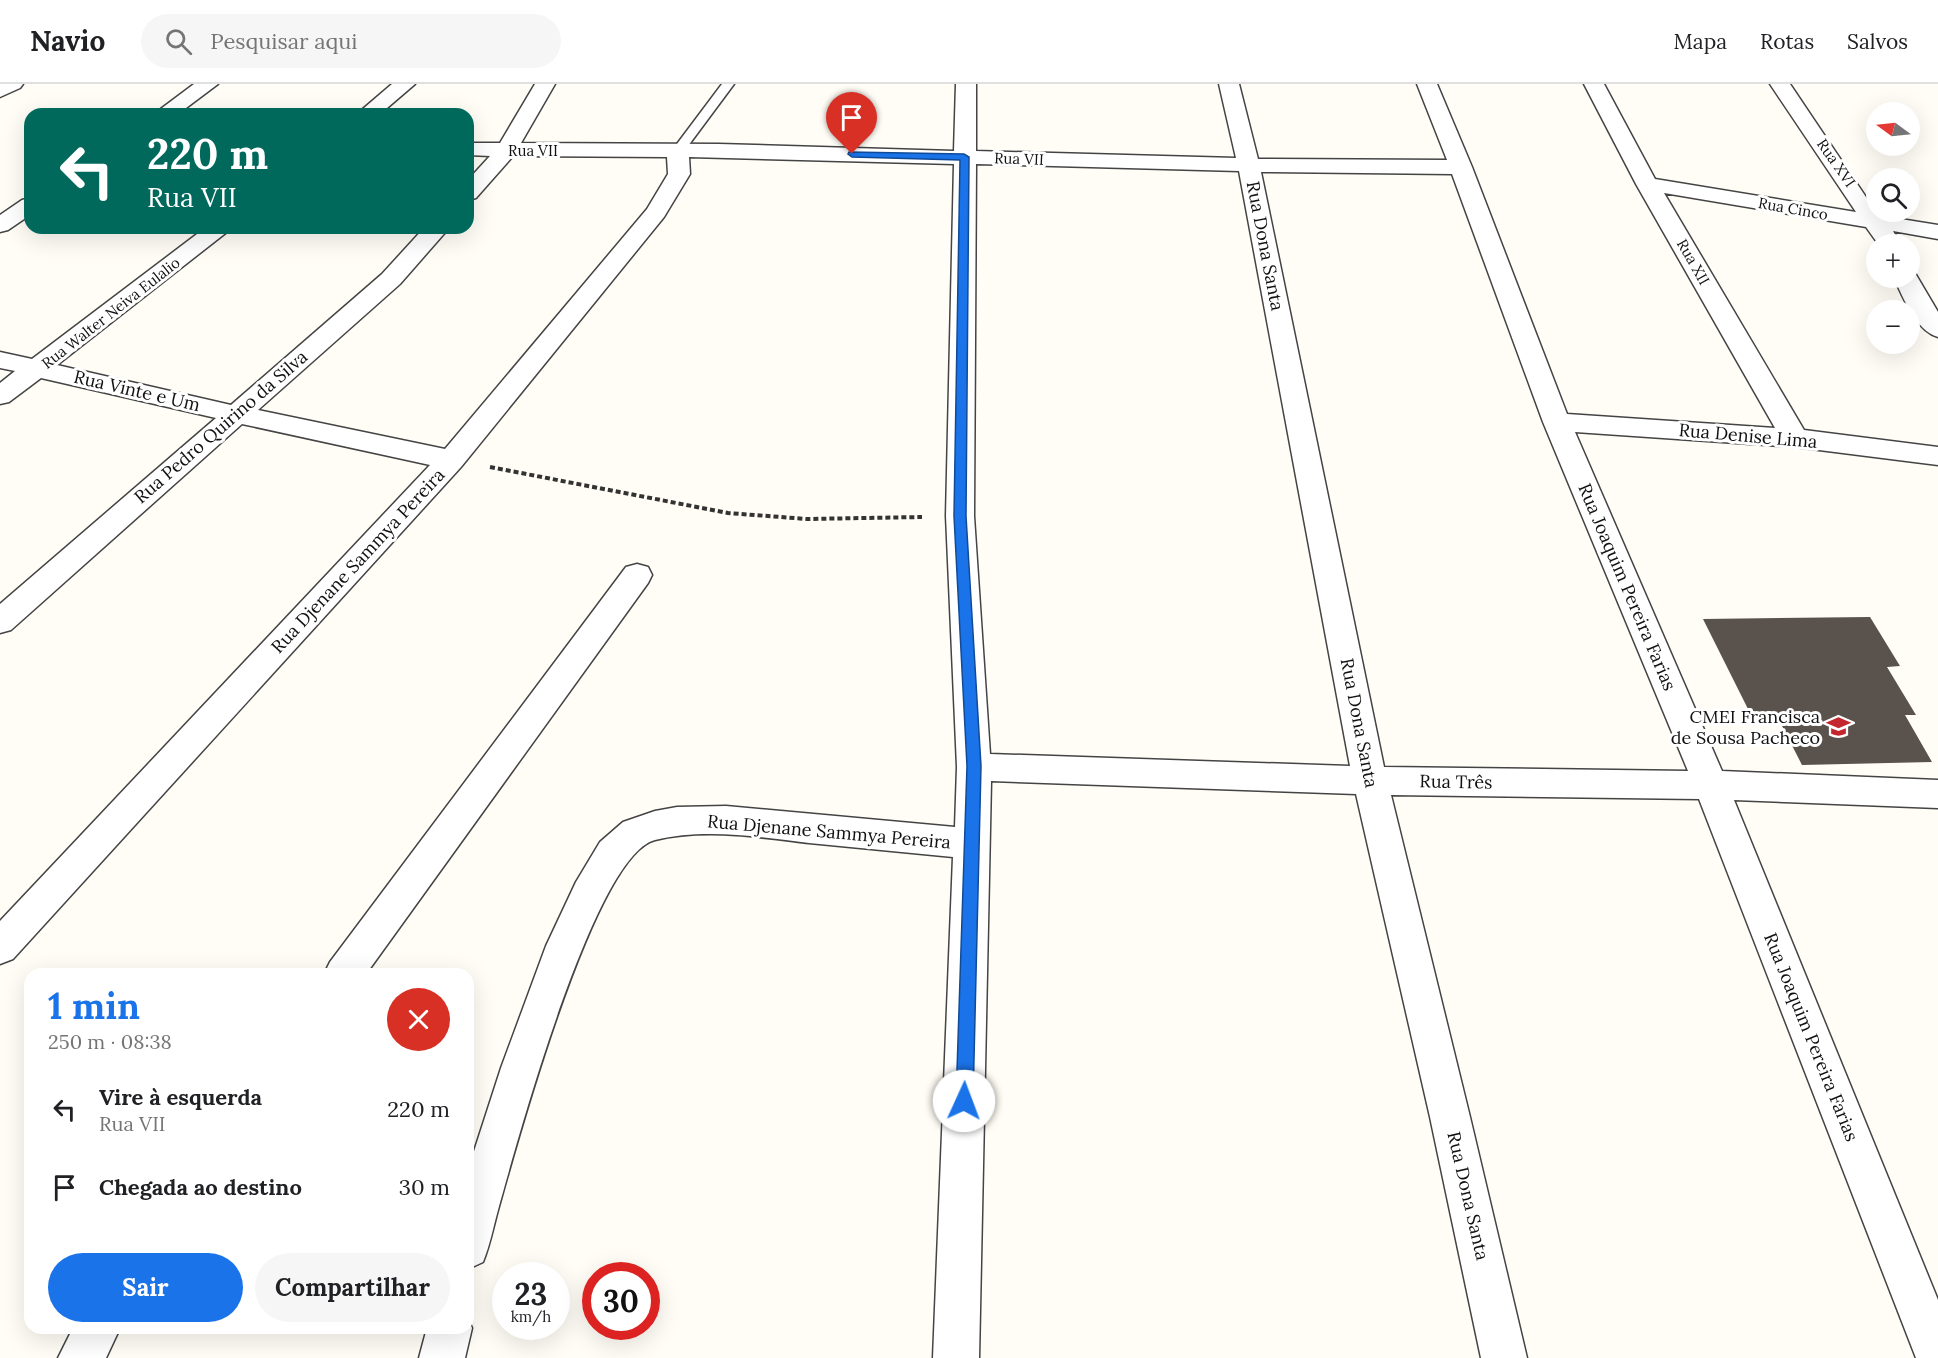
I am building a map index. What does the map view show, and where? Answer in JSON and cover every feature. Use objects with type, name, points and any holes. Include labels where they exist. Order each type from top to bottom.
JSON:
[{"type":"street","points":[[0,91],[13,84]]},
{"type":"street","points":[[173,108],[208,84]]},
{"type":"street","points":[[375,108],[405,84]]},
{"type":"street","points":[[474,186],[506,151],[545,84]]},
{"type":"street","points":[[956,1358],[974,766],[960,516],[966,84]]},
{"type":"street","name":"Rua Dona Santa","points":[[1229,84],[1249,165],[1370,781],[1450,1117],[1504,1358]]},
{"type":"street","name":"Rua Joaquim Pereira Farias","points":[[1426,84],[1461,167],[1557,423],[1711,785],[1938,1356]]},
{"type":"street","name":"Rua XII","points":[[1594,84],[1647,184],[1795,438]]},
{"type":"street","name":"Rua XVI","points":[[1780,84],[1884,234]]},
{"type":"street","name":"Rua VII","points":[[474,149],[678,151],[1249,165],[1461,167]]},
{"type":"street","name":"Rua Djenane Sammya Pereira","points":[[0,947],[451,460],[656,212],[679,174],[678,151]]},
{"type":"street","name":"Rua Cinco","points":[[1647,184],[1878,224],[1938,232]]},
{"type":"street","points":[[0,225],[24,209]]},
{"type":"street","name":"Rua Walter Neiva Eulalio","points":[[0,396],[212,234]]},
{"type":"street","name":"Rua Pedro Quirino da Silva","points":[[0,622],[391,279],[432,234]]},
{"type":"street","points":[[1911,288],[1920,305],[1938,329]]},
{"type":"street","name":"Rua Vinte e Um","points":[[0,360],[235,414],[451,460]]},
{"type":"street","name":"Rua Denise Lima","points":[[1557,423],[1795,438],[1938,456]]},
{"type":"street","points":[[347,968],[637,575]]},
{"type":"street","name":"Rua Três","points":[[974,766],[1370,781],[1711,785],[1938,794]]},
{"type":"street","name":"Rua Djenane Sammya Pereira","points":[[474,1221],[554,969],[591,889],[612,852],[634,832],[668,822],[735,821],[973,844]]},
{"type":"street","points":[[81,1358],[94,1334]]},
{"type":"street","points":[[442,1358],[448,1334]]},
{"type":"lane","points":[[678,151],[728,84]]},
{"type":"path","points":[[451,460],[728,513],[807,519],[960,516]]},
{"type":"building","name":"CMEI Francisca de Sousa Pacheco","points":[[1870,617],[1900,666],[1887,667],[1916,715],[1905,715],[1932,762],[1802,765],[1776,714],[1751,715],[1703,619]]},
{"type":"place","name":"CMEI Francisca de Sousa Pacheco","points":[[1838,727]]},
{"type":"route","points":[[852,154],[964,157],[960,516],[974,766],[964,1101]]}]
